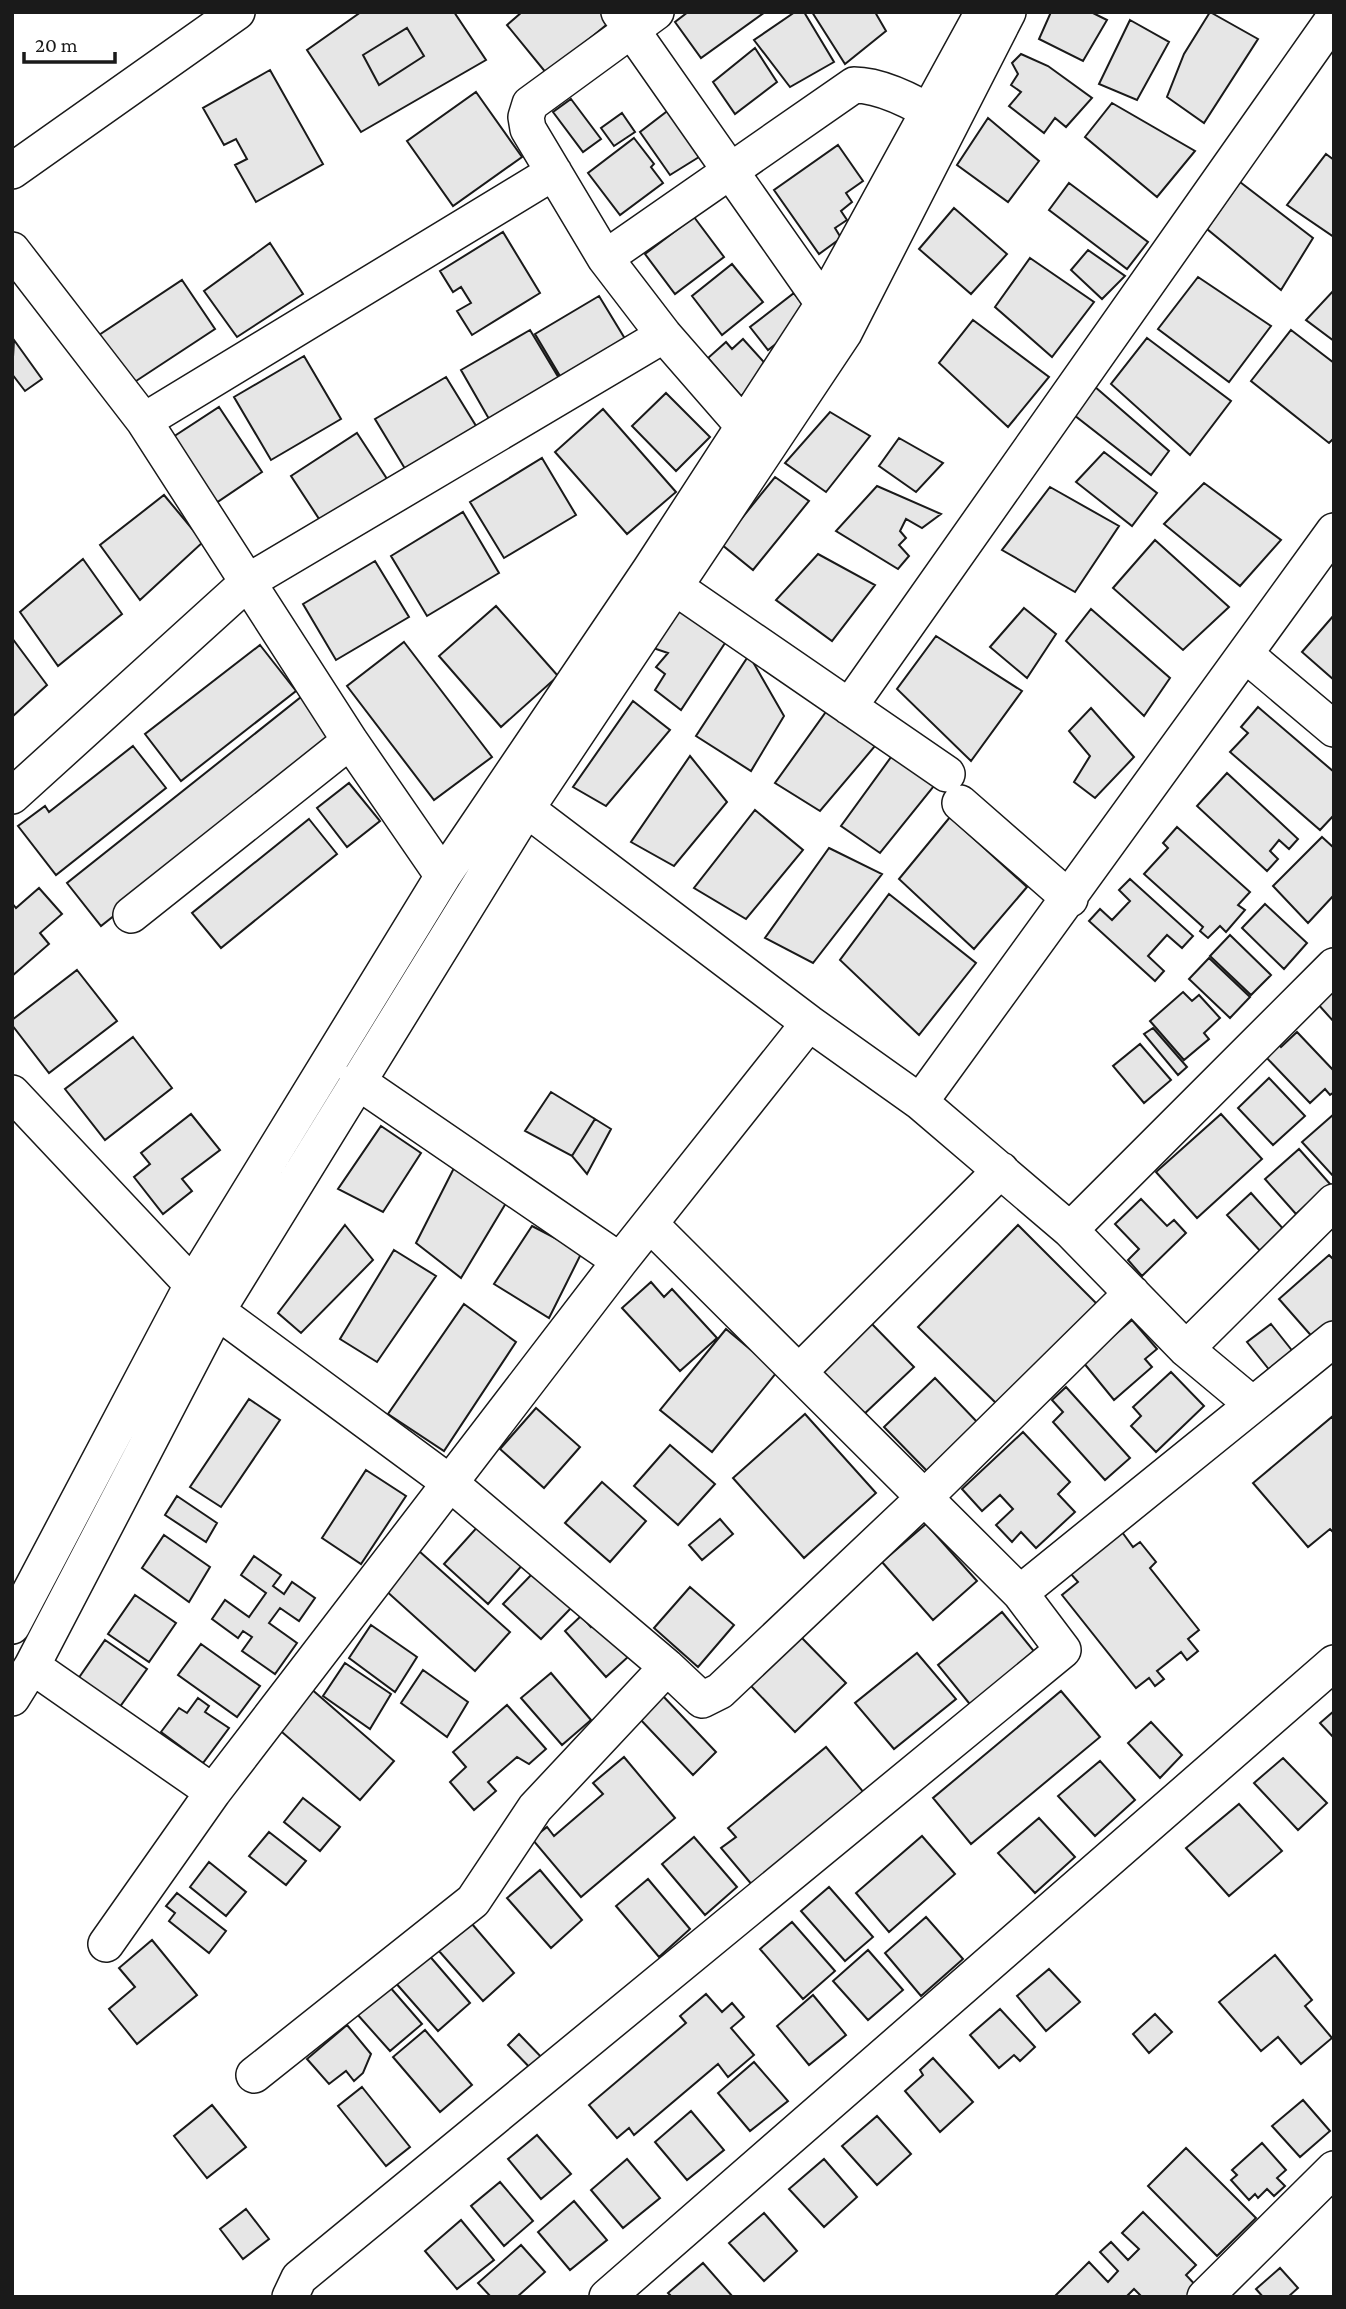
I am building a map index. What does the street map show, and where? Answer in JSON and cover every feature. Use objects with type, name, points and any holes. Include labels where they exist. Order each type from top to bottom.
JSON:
[{"type":"street","points":[[12,172],[237,12]]},
{"type":"street","points":[[755,439],[844,333],[940,117],[982,12]]},
{"type":"street","points":[[12,1698],[32,1666],[217,1311],[357,1081],[514,799],[755,439],[823,304],[1008,12]]},
{"type":"street","points":[[755,439],[664,335],[606,258],[528,129],[526,117],[530,104],[635,18],[730,170],[844,333]]},
{"type":"street","points":[[849,707],[1334,18]]},
{"type":"street","points":[[606,258],[854,85],[869,86],[940,117]]},
{"type":"street","points":[[144,421],[554,172]]},
{"type":"street","points":[[12,250],[144,421],[350,741],[443,876]]},
{"type":"street","points":[[12,796],[249,581],[664,335]]},
{"type":"street","points":[[920,1101],[1070,899],[1334,531]]},
{"type":"street","points":[[663,579],[849,707],[953,789],[1070,899]]},
{"type":"street","points":[[1245,654],[1334,729]]},
{"type":"street","points":[[131,915],[350,741]]},
{"type":"street","points":[[12,1626],[191,1287],[443,876],[514,799]]},
{"type":"street","points":[[514,799],[809,1023],[920,1101],[1070,1230],[1186,1349],[1252,1404]]},
{"type":"street","points":[[1070,1230],[1334,966]]},
{"type":"street","points":[[106,1944],[213,1792],[620,1261],[809,1023]]},
{"type":"street","points":[[357,1081],[620,1261]]},
{"type":"street","points":[[12,1093],[191,1287],[217,1311],[450,1483],[667,1667],[702,1700],[720,1691],[926,1496],[1132,1293]]},
{"type":"street","points":[[800,1371],[1002,1170]]},
{"type":"street","points":[[1186,1349],[1334,1202]]},
{"type":"street","points":[[290,2297],[299,2278],[1063,1650],[1020,1593],[926,1496],[650,1224]]},
{"type":"street","points":[[1020,1593],[1334,1339]]},
{"type":"street","points":[[607,2297],[1334,1663]]},
{"type":"street","points":[[32,1666],[213,1792]]},
{"type":"street","points":[[254,2075],[473,1901],[536,1808],[667,1667]]},
{"type":"street","points":[[1205,2297],[1334,2169]]},
{"type":"building","points":[[361,12],[454,12],[486,60],[361,132],[307,50]]},
{"type":"building","points":[[522,12],[603,12],[611,21],[547,74],[507,25]]},
{"type":"building","points":[[688,12],[765,12],[701,58],[675,22]]},
{"type":"building","points":[[795,12],[804,12],[834,62],[790,87],[754,40]]},
{"type":"building","points":[[812,12],[875,12],[886,31],[845,64]]},
{"type":"building","points":[[1051,12],[1091,12],[1107,20],[1083,61],[1039,39]]},
{"type":"building","points":[[1210,12],[1258,39],[1204,123],[1167,97],[1184,54]]},
{"type":"building","points":[[1130,20],[1169,42],[1137,100],[1099,84]]},
{"type":"building","points":[[407,28],[424,56],[379,85],[363,55]]},
{"type":"building","points":[[755,48],[777,82],[735,114],[713,82]]},
{"type":"building","points":[[1021,54],[1048,66],[1092,98],[1066,127],[1055,118],[1044,133],[1009,106],[1021,92],[1011,85],[1018,74],[1012,63]]},
{"type":"building","points":[[270,70],[323,164],[256,202],[235,165],[247,159],[236,139],[224,145],[203,108]]},
{"type":"building","points":[[476,92],[522,157],[453,206],[407,141]]},
{"type":"building","points":[[571,99],[601,139],[583,152],[553,112]]},
{"type":"building","points":[[1112,103],[1195,151],[1157,197],[1085,137]]},
{"type":"building","points":[[670,109],[699,157],[670,175],[640,132]]},
{"type":"building","points":[[622,113],[635,132],[614,146],[601,128]]},
{"type":"building","points":[[988,118],[1039,161],[1008,202],[957,165]]},
{"type":"building","points":[[634,138],[654,164],[651,167],[663,183],[620,215],[588,173]]},
{"type":"building","points":[[838,145],[863,181],[846,193],[852,202],[841,211],[847,220],[835,228],[841,238],[819,254],[774,190]]},
{"type":"building","points":[[1326,154],[1334,160],[1334,237],[1287,205]]},
{"type":"building","points":[[1240,182],[1313,238],[1281,290],[1207,229]]},
{"type":"building","points":[[1069,183],[1148,242],[1127,269],[1049,210]]},
{"type":"building","points":[[954,208],[1007,254],[971,294],[919,249]]},
{"type":"building","points":[[694,217],[724,257],[675,294],[645,254]]},
{"type":"building","points":[[503,232],[540,293],[472,335],[457,311],[471,303],[461,287],[453,292],[440,271]]},
{"type":"building","points":[[270,243],[303,294],[237,337],[204,291]]},
{"type":"building","points":[[1088,250],[1125,276],[1102,299],[1071,270]]},
{"type":"building","points":[[1030,258],[1094,302],[1052,357],[995,307]]},
{"type":"building","points":[[732,264],[763,302],[722,335],[692,296]]},
{"type":"building","points":[[1198,277],[1271,326],[1229,382],[1158,329]]},
{"type":"building","points":[[182,280],[215,329],[130,385],[96,337]]},
{"type":"building","points":[[1334,290],[1334,341],[1306,320]]},
{"type":"building","points":[[794,293],[812,316],[768,350],[750,327]]},
{"type":"building","points":[[599,296],[630,347],[566,386],[535,334]]},
{"type":"building","points":[[973,320],[1049,377],[1008,427],[939,363]]},
{"type":"building","points":[[530,330],[563,385],[493,426],[461,370]]},
{"type":"building","points":[[1291,330],[1334,363],[1334,438],[1329,443],[1251,381]]},
{"type":"building","points":[[1147,338],[1231,401],[1190,455],[1111,384]]},
{"type":"building","points":[[743,339],[771,370],[741,396],[708,358],[726,342],[732,349]]},
{"type":"building","points":[[14,340],[42,379],[25,391],[12,374]]},
{"type":"building","points":[[304,356],[341,419],[271,460],[234,397]]},
{"type":"building","points":[[446,377],[481,434],[410,477],[375,419]]},
{"type":"building","points":[[1094,386],[1169,451],[1151,475],[1074,415]]},
{"type":"building","points":[[666,393],[710,437],[676,471],[632,426]]},
{"type":"building","points":[[219,407],[262,472],[216,503],[173,437]]},
{"type":"building","points":[[603,409],[676,492],[627,534],[555,452]]},
{"type":"building","points":[[830,412],[870,436],[826,492],[785,463]]},
{"type":"building","points":[[357,433],[391,485],[325,528],[291,476]]},
{"type":"building","points":[[899,438],[943,463],[916,492],[879,466]]},
{"type":"building","points":[[1104,452],[1157,493],[1132,526],[1076,482]]},
{"type":"building","points":[[542,458],[576,515],[504,558],[470,502]]},
{"type":"building","points":[[775,477],[809,501],[753,570],[721,544]]},
{"type":"building","points":[[1204,483],[1281,540],[1240,586],[1164,524]]},
{"type":"building","points":[[877,486],[941,514],[922,528],[906,519],[900,531],[906,538],[899,545],[909,556],[898,569],[836,531]]},
{"type":"building","points":[[1050,487],[1119,526],[1075,592],[1002,550]]},
{"type":"building","points":[[164,495],[203,542],[140,600],[100,545]]},
{"type":"building","points":[[463,512],[499,573],[427,616],[391,556]]},
{"type":"building","points":[[1155,540],[1229,607],[1183,650],[1113,588]]},
{"type":"building","points":[[818,554],[875,585],[832,641],[776,600]]},
{"type":"building","points":[[83,559],[122,614],[58,666],[20,612]]},
{"type":"building","points":[[375,561],[409,617],[336,660],[303,604]]},
{"type":"building","points":[[496,606],[558,676],[501,727],[439,656]]},
{"type":"building","points":[[680,606],[727,640],[681,710],[655,690],[665,674],[656,667],[668,653],[653,648]]},
{"type":"building","points":[[1024,608],[1056,634],[1027,678],[990,647]]},
{"type":"building","points":[[1091,609],[1170,678],[1144,716],[1066,641]]},
{"type":"building","points":[[1334,615],[1334,680],[1302,652]]},
{"type":"building","points":[[936,636],[1022,691],[971,761],[897,689]]},
{"type":"building","points":[[12,638],[47,685],[12,717]]},
{"type":"building","points":[[404,642],[492,757],[434,800],[347,686]]},
{"type":"building","points":[[260,645],[296,691],[181,781],[145,734]]},
{"type":"building","points":[[749,655],[784,716],[751,771],[696,736]]},
{"type":"building","points":[[301,697],[335,740],[101,926],[67,883]]},
{"type":"building","points":[[633,701],[670,730],[606,806],[573,787]]},
{"type":"building","points":[[1258,707],[1334,772],[1334,815],[1320,830],[1230,752],[1248,733],[1241,727]]},
{"type":"building","points":[[1091,708],[1134,757],[1095,798],[1074,782],[1090,756],[1069,731]]},
{"type":"building","points":[[828,709],[875,746],[820,811],[775,783]]},
{"type":"building","points":[[133,746],[166,788],[56,875],[18,826],[45,806],[49,812]]},
{"type":"building","points":[[894,753],[934,786],[880,853],[841,826]]},
{"type":"building","points":[[690,756],[727,802],[674,866],[631,842]]},
{"type":"building","points":[[1227,773],[1298,839],[1289,849],[1279,840],[1270,851],[1278,859],[1267,871],[1197,806]]},
{"type":"building","points":[[349,783],[380,821],[347,847],[317,808]]},
{"type":"building","points":[[755,810],[803,850],[746,919],[694,888]]},
{"type":"building","points":[[950,817],[1027,887],[974,949],[899,879]]},
{"type":"building","points":[[309,819],[337,854],[221,948],[192,913]]},
{"type":"building","points":[[1177,827],[1250,892],[1238,905],[1245,910],[1226,932],[1220,926],[1208,938],[1200,931],[1203,927],[1144,874],[1168,848],[1163,843]]},
{"type":"building","points":[[1322,837],[1334,848],[1334,895],[1308,923],[1273,886]]},
{"type":"building","points":[[829,848],[882,874],[813,963],[765,938]]},
{"type":"building","points":[[1130,879],[1193,936],[1182,948],[1167,935],[1148,956],[1164,971],[1155,981],[1089,921],[1100,909],[1112,920],[1130,901],[1119,890]]},
{"type":"building","points":[[39,888],[62,914],[40,933],[49,944],[12,976],[12,903],[16,908]]},
{"type":"building","points":[[889,894],[976,963],[919,1035],[840,960]]},
{"type":"building","points":[[1265,904],[1307,943],[1284,969],[1242,928]]},
{"type":"building","points":[[1230,935],[1271,975],[1251,995],[1210,956]]},
{"type":"building","points":[[1209,958],[1250,997],[1230,1018],[1189,979]]},
{"type":"building","points":[[77,970],[117,1021],[49,1073],[12,1025],[12,1020]]},
{"type":"building","points":[[1334,988],[1334,1022],[1317,1003]]},
{"type":"building","points":[[1183,992],[1192,1001],[1199,995],[1220,1018],[1204,1033],[1209,1039],[1184,1060],[1150,1021]]},
{"type":"building","points":[[1153,1028],[1187,1067],[1178,1075],[1144,1034]]},
{"type":"building","points":[[1297,1032],[1334,1071],[1334,1092],[1330,1095],[1325,1089],[1310,1103],[1263,1054],[1276,1041],[1281,1047]]},
{"type":"building","points":[[133,1037],[172,1088],[105,1140],[65,1089]]},
{"type":"building","points":[[1140,1044],[1171,1080],[1144,1103],[1113,1066]]},
{"type":"building","points":[[1269,1078],[1305,1116],[1273,1145],[1238,1108]]},
{"type":"building","points":[[551,1092],[595,1119],[572,1156],[525,1131]]},
{"type":"building","points":[[191,1114],[220,1150],[182,1179],[192,1191],[163,1214],[134,1177],[150,1164],[141,1153]]},
{"type":"building","points":[[1221,1114],[1262,1159],[1197,1218],[1156,1172]]},
{"type":"building","points":[[1334,1114],[1334,1177],[1302,1142]]},
{"type":"building","points":[[595,1119],[611,1129],[587,1174],[572,1156]]},
{"type":"building","points":[[381,1126],[421,1153],[383,1212],[338,1189]]},
{"type":"building","points":[[1299,1149],[1330,1184],[1296,1214],[1265,1179]]},
{"type":"building","points":[[454,1168],[506,1203],[461,1278],[416,1243]]},
{"type":"building","points":[[1251,1193],[1286,1232],[1263,1254],[1227,1215]]},
{"type":"building","points":[[1141,1199],[1167,1226],[1174,1220],[1186,1233],[1142,1276],[1128,1260],[1139,1249],[1115,1224]]},
{"type":"building","points":[[345,1225],[373,1260],[301,1333],[278,1313]]},
{"type":"building","points":[[1018,1225],[1097,1304],[998,1405],[918,1327]]},
{"type":"building","points":[[532,1226],[582,1252],[549,1318],[494,1284]]},
{"type":"building","points":[[394,1250],[436,1276],[377,1362],[340,1339]]},
{"type":"building","points":[[1329,1255],[1334,1260],[1334,1323],[1315,1340],[1279,1299]]},
{"type":"building","points":[[651,1282],[664,1297],[672,1289],[717,1338],[680,1371],[622,1308]]},
{"type":"building","points":[[464,1304],[516,1342],[444,1451],[388,1414]]},
{"type":"building","points":[[1132,1320],[1157,1349],[1145,1359],[1152,1367],[1114,1400],[1083,1362]]},
{"type":"building","points":[[869,1321],[914,1367],[862,1416],[818,1370]]},
{"type":"building","points":[[1271,1324],[1298,1358],[1275,1377],[1247,1342]]},
{"type":"building","points":[[726,1329],[777,1372],[712,1452],[660,1410]]},
{"type":"building","points":[[1171,1372],[1204,1406],[1156,1452],[1131,1426],[1141,1416],[1133,1407]]},
{"type":"building","points":[[935,1378],[979,1424],[929,1473],[884,1427]]},
{"type":"building","points":[[1066,1387],[1130,1458],[1105,1480],[1053,1422],[1063,1412],[1052,1400]]},
{"type":"building","points":[[249,1399],[280,1420],[221,1507],[190,1487]]},
{"type":"building","points":[[536,1408],[580,1447],[544,1488],[500,1449]]},
{"type":"building","points":[[805,1414],[876,1493],[804,1558],[733,1478]]},
{"type":"building","points":[[1333,1416],[1334,1533],[1330,1529],[1308,1547],[1253,1483]]},
{"type":"building","points":[[1023,1432],[1070,1482],[1058,1494],[1075,1512],[1036,1548],[1021,1532],[1012,1542],[996,1525],[1013,1509],[1000,1495],[982,1511],[962,1489]]},
{"type":"building","points":[[670,1445],[715,1484],[678,1525],[634,1486]]},
{"type":"building","points":[[366,1470],[406,1496],[361,1564],[322,1538]]},
{"type":"building","points":[[602,1482],[646,1521],[610,1562],[565,1523]]},
{"type":"building","points":[[177,1496],[217,1523],[206,1542],[165,1515]]},
{"type":"building","points":[[720,1519],[733,1534],[702,1560],[689,1545]]},
{"type":"building","points":[[481,1523],[525,1562],[488,1604],[444,1564]]},
{"type":"building","points":[[926,1524],[977,1581],[933,1620],[882,1562]]},
{"type":"building","points":[[1122,1532],[1133,1547],[1140,1542],[1156,1562],[1150,1568],[1199,1630],[1188,1639],[1198,1651],[1187,1660],[1181,1652],[1157,1671],[1164,1679],[1155,1686],[1149,1678],[1136,1688],[1062,1595],[1078,1582],[1070,1573]]},
{"type":"building","points":[[164,1535],[210,1567],[189,1602],[142,1568]]},
{"type":"building","points":[[419,1551],[510,1632],[475,1671],[384,1589]]},
{"type":"building","points":[[254,1556],[281,1575],[273,1586],[284,1594],[292,1582],[315,1598],[299,1621],[280,1608],[269,1623],[297,1643],[275,1674],[242,1651],[252,1637],[243,1631],[238,1638],[212,1619],[225,1600],[249,1617],[266,1593],[241,1575]]},
{"type":"building","points":[[534,1572],[572,1607],[541,1639],[503,1604]]},
{"type":"building","points":[[690,1587],[734,1625],[698,1667],[654,1628]]},
{"type":"building","points":[[135,1595],[176,1623],[149,1662],[108,1634]]},
{"type":"building","points":[[1002,1612],[1037,1655],[973,1708],[938,1665]]},
{"type":"building","points":[[581,1616],[591,1627],[598,1621],[629,1656],[606,1677],[565,1631]]},
{"type":"building","points":[[371,1625],[417,1657],[395,1692],[349,1658]]},
{"type":"building","points":[[801,1637],[846,1683],[795,1732],[751,1686]]},
{"type":"building","points":[[105,1640],[147,1669],[119,1708],[78,1679]]},
{"type":"building","points":[[201,1644],[260,1686],[237,1717],[178,1675]]},
{"type":"building","points":[[917,1653],[956,1699],[894,1749],[855,1703]]},
{"type":"building","points":[[345,1663],[391,1694],[370,1729],[323,1696]]},
{"type":"building","points":[[423,1670],[468,1702],[447,1737],[401,1703]]},
{"type":"building","points":[[551,1673],[591,1720],[562,1745],[521,1698]]},
{"type":"building","points":[[309,1687],[394,1761],[360,1800],[275,1726]]},
{"type":"building","points":[[1061,1691],[1100,1737],[971,1844],[933,1798]]},
{"type":"building","points":[[662,1695],[716,1752],[693,1775],[639,1718]]},
{"type":"building","points":[[198,1698],[209,1706],[205,1712],[229,1728],[203,1763],[161,1732],[179,1708],[187,1713]]},
{"type":"building","points":[[507,1705],[546,1749],[529,1764],[517,1757],[488,1782],[496,1791],[474,1810],[450,1782],[466,1767],[453,1752]]},
{"type":"building","points":[[1334,1711],[1334,1738],[1320,1723]]},
{"type":"building","points":[[1151,1722],[1182,1755],[1160,1778],[1128,1743]]},
{"type":"building","points":[[826,1747],[865,1794],[753,1886],[721,1848],[736,1837],[728,1828]]},
{"type":"building","points":[[624,1757],[675,1818],[581,1897],[532,1839],[547,1827],[554,1836],[603,1794],[593,1783]]},
{"type":"building","points":[[1283,1758],[1327,1803],[1298,1830],[1254,1783]]},
{"type":"building","points":[[1100,1761],[1135,1800],[1095,1836],[1058,1796]]},
{"type":"building","points":[[303,1798],[340,1827],[320,1851],[284,1822]]},
{"type":"building","points":[[1239,1804],[1282,1851],[1229,1896],[1186,1848]]},
{"type":"building","points":[[1039,1818],[1075,1857],[1035,1893],[998,1853]]},
{"type":"building","points":[[269,1832],[306,1861],[286,1885],[249,1856]]},
{"type":"building","points":[[922,1836],[955,1874],[889,1932],[856,1893]]},
{"type":"building","points":[[694,1837],[737,1887],[705,1915],[662,1864]]},
{"type":"building","points":[[209,1862],[246,1892],[226,1916],[190,1887]]},
{"type":"building","points":[[540,1870],[582,1920],[551,1948],[507,1898]]},
{"type":"building","points":[[648,1879],[690,1929],[659,1957],[616,1906]]},
{"type":"building","points":[[829,1887],[873,1937],[845,1961],[801,1911]]},
{"type":"building","points":[[177,1893],[226,1931],[209,1953],[169,1921],[175,1913],[166,1906]]},
{"type":"building","points":[[926,1917],[963,1959],[921,1996],[885,1953]]},
{"type":"building","points":[[792,1922],[835,1971],[803,1999],[760,1949]]},
{"type":"building","points":[[472,1924],[514,1973],[483,2001],[439,1951]]},
{"type":"building","points":[[152,1940],[197,1995],[137,2044],[109,2009],[135,1987],[119,1968]]},
{"type":"building","points":[[868,1950],[903,1990],[868,2020],[833,1981]]},
{"type":"building","points":[[427,1953],[470,2003],[438,2031],[394,1981]]},
{"type":"building","points":[[1275,1955],[1312,2000],[1305,2006],[1332,2038],[1301,2064],[1278,2037],[1261,2051],[1219,2002]]},
{"type":"building","points":[[1049,1969],[1080,2002],[1046,2031],[1017,1996]]},
{"type":"building","points":[[389,1986],[422,2024],[390,2051],[357,2014]]},
{"type":"building","points":[[706,1994],[722,2012],[732,2003],[744,2017],[731,2028],[754,2055],[728,2077],[718,2064],[634,2135],[629,2128],[617,2138],[589,2105],[686,2023],[680,2016]]},
{"type":"building","points":[[813,1995],[846,2035],[809,2065],[777,2026]]},
{"type":"building","points":[[1000,2009],[1035,2047],[1020,2061],[1014,2055],[999,2068],[970,2035]]},
{"type":"building","points":[[1155,2014],[1172,2032],[1149,2053],[1133,2034]]},
{"type":"building","points":[[347,2025],[371,2054],[363,2073],[354,2081],[346,2071],[329,2084],[307,2059]]},
{"type":"building","points":[[425,2030],[472,2085],[440,2112],[393,2057]]},
{"type":"building","points":[[519,2034],[547,2063],[536,2074],[508,2045]]},
{"type":"building","points":[[933,2058],[973,2102],[940,2132],[905,2091],[923,2075],[920,2070]]},
{"type":"building","points":[[754,2062],[788,2101],[750,2131],[718,2093]]},
{"type":"building","points":[[362,2087],[410,2147],[386,2166],[338,2106]]},
{"type":"building","points":[[1303,2100],[1330,2131],[1300,2157],[1272,2126]]},
{"type":"building","points":[[212,2105],[246,2147],[207,2178],[174,2136]]},
{"type":"building","points":[[691,2111],[724,2150],[687,2180],[655,2142]]},
{"type":"building","points":[[877,2116],[911,2154],[877,2185],[842,2146]]},
{"type":"building","points":[[537,2135],[571,2174],[541,2199],[508,2159]]},
{"type":"building","points":[[1262,2143],[1286,2170],[1277,2178],[1285,2186],[1274,2196],[1267,2189],[1258,2198],[1255,2194],[1249,2200],[1231,2180],[1237,2175],[1232,2170]]},
{"type":"building","points":[[1186,2148],[1256,2218],[1217,2256],[1148,2186]]},
{"type":"building","points":[[627,2159],[660,2198],[623,2228],[591,2190]]},
{"type":"building","points":[[824,2159],[857,2197],[824,2227],[789,2189]]},
{"type":"building","points":[[500,2182],[533,2221],[504,2246],[471,2206]]},
{"type":"building","points":[[574,2201],[607,2240],[570,2270],[538,2232]]},
{"type":"building","points":[[246,2209],[269,2239],[243,2259],[220,2229]]},
{"type":"building","points":[[1143,2212],[1196,2265],[1186,2275],[1200,2290],[1194,2297],[1142,2297],[1134,2289],[1126,2297],[1054,2297],[1089,2262],[1108,2282],[1118,2271],[1100,2252],[1111,2242],[1128,2260],[1139,2249],[1122,2233]]},
{"type":"building","points":[[764,2213],[797,2251],[764,2281],[729,2243]]},
{"type":"building","points":[[461,2220],[494,2260],[457,2289],[425,2251]]},
{"type":"building","points":[[521,2245],[545,2272],[517,2297],[491,2297],[478,2283]]},
{"type":"building","points":[[703,2263],[733,2297],[672,2297],[668,2293]]},
{"type":"building","points":[[1280,2268],[1298,2288],[1288,2297],[1263,2297],[1256,2289]]}]
